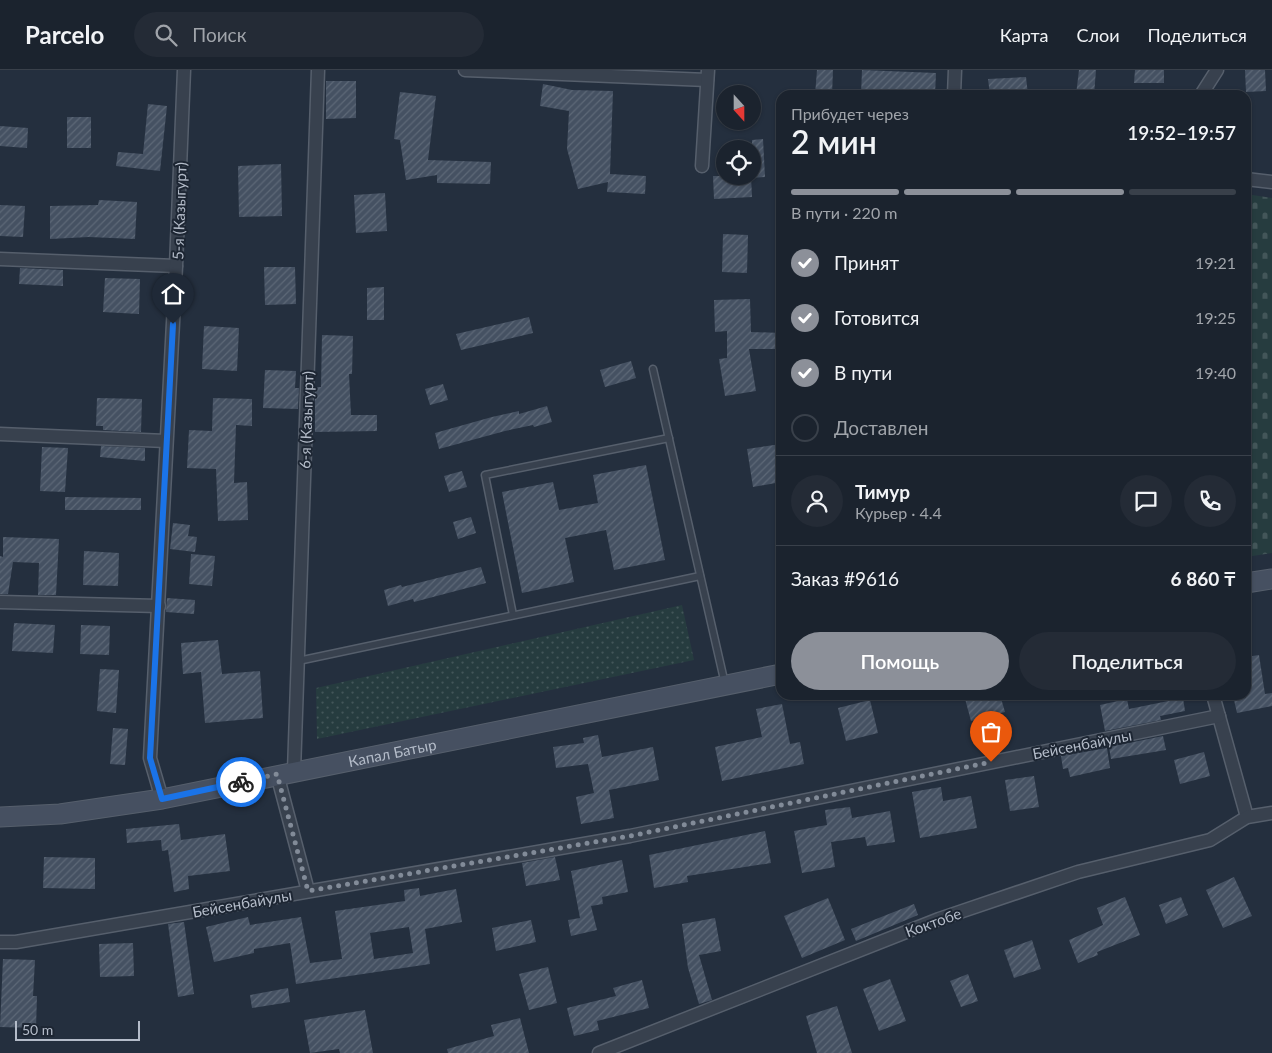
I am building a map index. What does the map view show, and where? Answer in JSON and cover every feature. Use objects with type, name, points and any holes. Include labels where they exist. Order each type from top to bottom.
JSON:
[{"type":"main road","points":[[1251,582],[1272,579]]},
{"type":"main road","name":"Капал Батыр","points":[[0,817],[60,814],[162,799],[285,772],[776,675]]},
{"type":"street","name":"5-я (Казыгурт)","points":[[162,799],[150,758],[176,266],[184,70]]},
{"type":"street","name":"6-я (Казыгурт)","points":[[308,891],[285,772],[298,661],[318,70]]},
{"type":"street","points":[[465,70],[707,75],[702,166]]},
{"type":"street","points":[[954,90],[955,70]]},
{"type":"street","points":[[1204,90],[1218,70]]},
{"type":"street","points":[[1251,180],[1272,182]]},
{"type":"street","points":[[0,259],[176,266]]},
{"type":"street","points":[[0,434],[166,441]]},
{"type":"street","points":[[0,602],[159,606]]},
{"type":"street","points":[[1214,700],[1247,817]]},
{"type":"street","name":"Бейсенбайулы","points":[[0,942],[16,942],[630,836],[1219,716]]},
{"type":"street","name":"Коктобе","points":[[599,1053],[939,919],[1078,872],[1210,840],[1247,817],[1272,813]]},
{"type":"lane","points":[[653,369],[725,685]]},
{"type":"lane","points":[[513,615],[485,475],[669,438]]},
{"type":"lane","points":[[298,661],[700,576]]},
{"type":"green space","points":[[1251,195],[1272,198],[1272,553],[1251,556]]},
{"type":"green space","points":[[682,605],[694,660],[317,739],[316,688]]},
{"type":"building","points":[[817,70],[833,70],[832,90],[815,90]]},
{"type":"building","points":[[862,70],[936,73],[935,90],[861,90]]},
{"type":"building","points":[[1079,70],[1096,70],[1094,90],[1077,90]]},
{"type":"building","points":[[1135,70],[1164,70],[1164,83],[1134,83]]},
{"type":"building","points":[[1245,70],[1265,70],[1266,91],[1246,90]]},
{"type":"building","points":[[1026,77],[1027,90],[989,90],[988,79]]},
{"type":"building","points":[[326,81],[356,81],[356,118],[326,119]]},
{"type":"building","points":[[543,84],[572,90],[613,91],[610,174],[646,176],[645,194],[607,192],[608,182],[578,189],[567,149],[569,111],[540,106]]},
{"type":"building","points":[[400,92],[436,96],[428,160],[491,162],[490,184],[437,183],[437,175],[406,180],[400,140],[394,139]]},
{"type":"building","points":[[148,104],[167,106],[160,171],[116,166],[118,152],[143,154]]},
{"type":"building","points":[[67,117],[91,117],[91,148],[67,148]]},
{"type":"building","points":[[0,126],[28,128],[27,148],[0,146]]},
{"type":"building","points":[[763,139],[765,177],[761,177],[761,140],[752,140]]},
{"type":"building","points":[[281,164],[282,216],[239,217],[238,166]]},
{"type":"building","points":[[713,176],[716,176],[716,185],[751,185],[752,197],[714,199]]},
{"type":"building","points":[[385,193],[387,231],[356,233],[354,195]]},
{"type":"building","points":[[99,200],[137,202],[135,239],[89,237],[50,239],[50,206],[98,205]]},
{"type":"building","points":[[0,205],[25,206],[23,237],[0,236]]},
{"type":"building","points":[[723,234],[748,235],[747,273],[722,272]]},
{"type":"building","points":[[264,267],[295,267],[296,304],[265,305]]},
{"type":"building","points":[[20,268],[63,270],[63,286],[19,284]]},
{"type":"building","points":[[105,278],[140,279],[139,314],[103,312]]},
{"type":"building","points":[[384,287],[384,320],[367,320],[367,288]]},
{"type":"building","points":[[750,299],[751,332],[776,333],[776,349],[749,349],[756,391],[725,396],[719,359],[727,358],[727,331],[715,332],[714,300]]},
{"type":"building","points":[[529,317],[533,333],[461,350],[456,334]]},
{"type":"building","points":[[204,326],[239,328],[237,371],[202,369]]},
{"type":"building","points":[[322,335],[353,336],[352,374],[349,374],[351,415],[377,415],[377,431],[315,432],[315,387],[321,387]]},
{"type":"building","points":[[631,361],[636,378],[605,387],[600,370]]},
{"type":"building","points":[[265,370],[296,371],[295,388],[299,388],[298,409],[263,408]]},
{"type":"building","points":[[443,384],[448,400],[430,405],[425,389]]},
{"type":"building","points":[[97,398],[142,399],[141,432],[103,430],[103,426],[96,426]]},
{"type":"building","points":[[213,398],[252,399],[252,426],[236,425],[234,483],[247,482],[248,520],[218,521],[216,469],[187,468],[189,430],[212,431]]},
{"type":"building","points":[[547,406],[552,422],[534,427],[533,425],[505,431],[439,449],[435,433],[492,417],[519,411],[519,414]]},
{"type":"building","points":[[776,445],[776,483],[753,487],[747,449]]},
{"type":"building","points":[[101,446],[145,448],[145,461],[100,457]]},
{"type":"building","points":[[42,447],[68,448],[65,492],[40,491]]},
{"type":"building","points":[[646,465],[665,560],[614,570],[606,530],[565,538],[574,582],[522,593],[502,492],[553,482],[559,510],[598,503],[593,475]]},
{"type":"building","points":[[462,471],[467,487],[449,492],[444,476]]},
{"type":"building","points":[[65,497],[141,498],[141,510],[65,510]]},
{"type":"building","points":[[471,517],[476,533],[458,539],[453,522]]},
{"type":"building","points":[[173,523],[190,525],[188,536],[197,537],[195,552],[170,549]]},
{"type":"building","points":[[3,537],[59,539],[56,595],[38,595],[39,563],[13,562],[8,594],[0,594],[0,556],[3,557]]},
{"type":"building","points":[[84,551],[119,553],[118,586],[83,585]]},
{"type":"building","points":[[191,554],[215,556],[212,586],[189,584]]},
{"type":"building","points":[[481,567],[486,583],[414,602],[413,599],[388,606],[384,590]]},
{"type":"building","points":[[167,598],[195,600],[194,614],[166,612]]},
{"type":"building","points":[[14,623],[55,625],[53,653],[12,651]]},
{"type":"building","points":[[81,625],[110,626],[109,655],[80,654]]},
{"type":"building","points":[[218,640],[222,674],[260,671],[263,718],[205,723],[201,672],[183,674],[181,643]]},
{"type":"building","points":[[1259,655],[1265,694],[1272,693],[1272,706],[1237,713],[1234,700],[1251,700],[1251,656]]},
{"type":"building","points":[[100,669],[119,670],[116,713],[97,711]]},
{"type":"building","points":[[870,700],[878,733],[846,741],[838,708]]},
{"type":"building","points":[[965,700],[1001,700],[1005,712],[971,721]]},
{"type":"building","points":[[1127,700],[1129,709],[1173,700],[1183,700],[1185,711],[1160,716],[1161,720],[1105,731],[1100,705]]},
{"type":"building","points":[[782,704],[790,744],[800,742],[804,764],[722,781],[715,747],[762,737],[756,709]]},
{"type":"building","points":[[113,728],[128,729],[125,765],[110,764]]},
{"type":"building","points":[[598,735],[602,757],[653,747],[659,780],[609,790],[614,818],[581,824],[576,797],[594,793],[588,764],[556,768],[553,747],[584,743],[583,738]]},
{"type":"building","points":[[1163,736],[1166,750],[1111,759],[1109,747]]},
{"type":"building","points":[[1107,748],[1110,768],[1070,777],[1068,768],[1063,769],[1061,756]]},
{"type":"building","points":[[1204,752],[1210,776],[1180,784],[1174,760]]},
{"type":"building","points":[[1034,776],[1039,807],[1010,811],[1005,780]]},
{"type":"building","points":[[941,787],[943,801],[971,796],[977,828],[920,838],[912,792]]},
{"type":"building","points":[[850,807],[852,818],[890,811],[895,842],[867,846],[865,837],[831,842],[835,867],[802,873],[794,831],[827,825],[825,810]]},
{"type":"building","points":[[179,824],[181,840],[225,834],[230,871],[188,876],[189,889],[174,892],[168,850],[162,851],[161,840],[127,843],[126,829]]},
{"type":"building","points":[[765,831],[771,863],[687,876],[688,882],[654,888],[649,855]]},
{"type":"building","points":[[44,857],[95,858],[95,889],[43,888]]},
{"type":"building","points":[[555,857],[560,880],[526,886],[522,863]]},
{"type":"building","points":[[622,860],[628,892],[602,897],[603,904],[591,906],[597,930],[571,936],[568,920],[580,918],[571,871]]},
{"type":"building","points":[[1234,877],[1252,916],[1223,928],[1206,890]]},
{"type":"building","points":[[419,888],[420,896],[456,889],[462,922],[425,929],[430,964],[296,984],[290,943],[254,949],[254,953],[214,962],[206,927],[248,917],[250,925],[301,917],[310,963],[342,959],[335,911],[405,901],[404,890]],"holes":[[[409,927],[413,953],[374,959],[370,933]]]},
{"type":"building","points":[[1125,897],[1140,935],[1097,952],[1098,955],[1078,963],[1069,940],[1103,925],[1097,908]]},
{"type":"building","points":[[1181,897],[1188,915],[1166,924],[1159,905]]},
{"type":"building","points":[[828,898],[845,940],[802,958],[784,916]]},
{"type":"building","points":[[914,904],[918,915],[856,941],[851,929]]},
{"type":"building","points":[[715,918],[721,951],[699,955],[712,1000],[699,1004],[688,968],[682,924]]},
{"type":"building","points":[[531,920],[536,942],[496,951],[492,928]]},
{"type":"building","points":[[184,922],[194,994],[178,997],[168,924]]},
{"type":"building","points":[[1032,940],[1041,969],[1014,978],[1004,950]]},
{"type":"building","points":[[133,943],[134,976],[100,977],[99,944]]},
{"type":"building","points":[[3,959],[35,960],[33,996],[37,996],[36,1028],[0,1027]]},
{"type":"building","points":[[548,967],[557,1003],[529,1010],[519,974]]},
{"type":"building","points":[[968,974],[978,1001],[961,1007],[950,981]]},
{"type":"building","points":[[890,979],[906,1021],[879,1031],[863,989]]},
{"type":"building","points":[[642,980],[649,1008],[597,1021],[599,1030],[574,1036],[567,1008],[616,996],[613,988]]},
{"type":"building","points":[[288,988],[290,1002],[252,1008],[250,995]]},
{"type":"building","points":[[837,1006],[852,1053],[817,1053],[806,1016]]},
{"type":"building","points":[[365,1010],[373,1053],[340,1053],[339,1049],[310,1053],[304,1020]]},
{"type":"building","points":[[520,1018],[529,1053],[448,1053],[447,1049],[494,1036],[491,1025]]},
{"type":"way so far","points":[[241,782],[277,774],[308,891],[630,836],[991,762]]},
{"type":"route","points":[[173,324],[150,758],[162,799],[241,782]]}]
